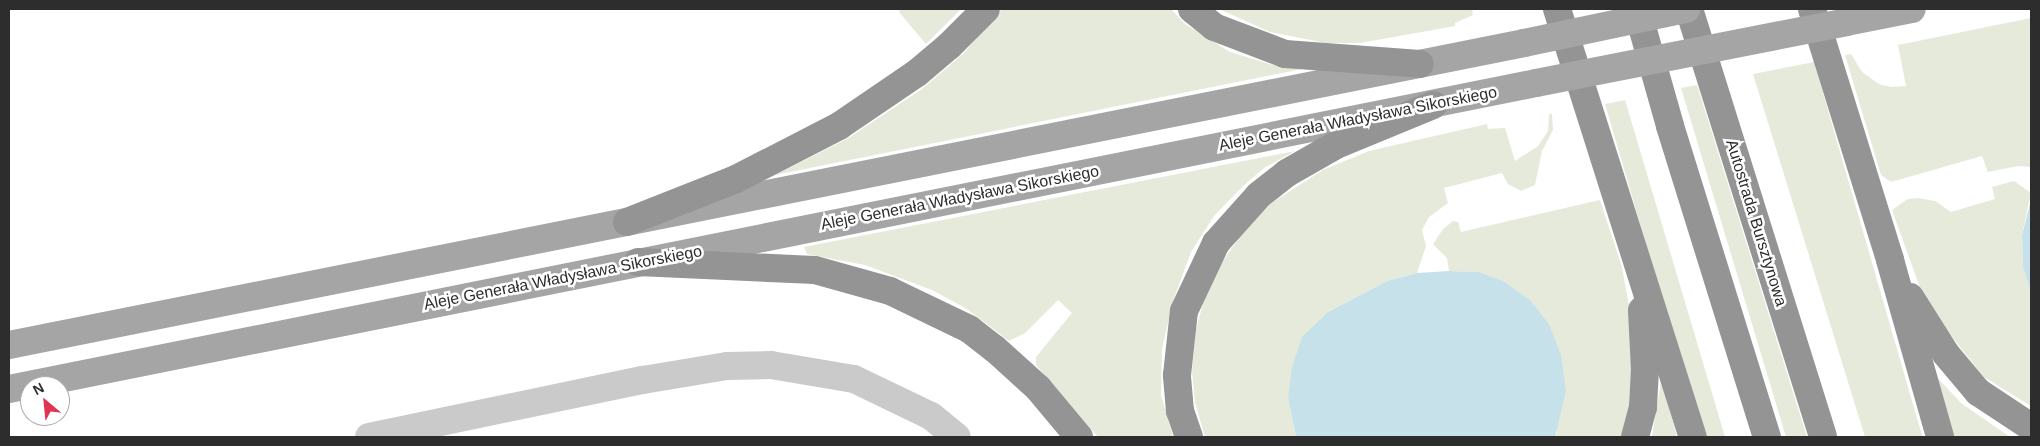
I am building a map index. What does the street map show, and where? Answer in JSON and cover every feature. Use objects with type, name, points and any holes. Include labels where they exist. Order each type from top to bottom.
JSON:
[{"type":"highway","points":[[627,222],[745,175],[838,126],[917,73],[949,46],[986,9]]},
{"type":"highway","points":[[1192,9],[1214,27],[1285,54],[1420,64]]},
{"type":"highway","points":[[1557,9],[1693,437]]},
{"type":"highway","points":[[1637,9],[1670,126],[1767,437]]},
{"type":"highway","name":"Autostrada Bursztynowa","points":[[1688,9],[1823,437]]},
{"type":"highway","points":[[1812,9],[1890,260],[1940,437]]},
{"type":"highway","points":[[1189,437],[1180,411],[1177,375],[1183,319],[1197,279],[1216,243],[1259,195],[1287,173],[1336,145],[1433,105]]},
{"type":"highway","points":[[1623,218],[1643,319],[1643,407],[1635,437]]},
{"type":"highway","points":[[1890,260],[1946,354],[1978,392],[2003,411],[2031,427]]},
{"type":"highway","points":[[638,262],[815,270],[890,291],[969,329],[995,349],[1038,388],[1079,437]]},
{"type":"main road","points":[[9,345],[1688,9]]},
{"type":"main road","name":"Aleje Generała Władysława Sikorskiego","points":[[9,389],[1912,9]]},
{"type":"street","points":[[369,437],[643,380],[727,366],[771,365],[854,379],[931,416],[957,437]]},
{"type":"shaded area","points":[[901,9],[961,9],[926,44],[899,12]]},
{"type":"shaded area","points":[[1002,9],[1171,9],[1185,24],[1230,52],[1273,65],[1307,68],[775,175],[847,139],[922,89],[962,55]]},
{"type":"shaded area","points":[[1219,9],[1472,9],[1473,15],[1455,23],[1455,26],[1360,43],[1326,43],[1270,32]]},
{"type":"shaded area","points":[[2031,18],[2031,167],[2018,166],[1988,172],[1982,156],[1891,182],[1881,175],[1845,55],[1851,54],[1862,72],[1879,84],[1891,87],[1906,86],[1898,45]]},
{"type":"shaded area","points":[[1814,62],[1923,437],[1865,437],[1753,74]]},
{"type":"shaded area","points":[[1697,85],[1807,437],[1786,437],[1681,88]]},
{"type":"shaded area","points":[[1625,100],[1725,437],[1704,437],[1699,425],[1605,104]]},
{"type":"shaded area","points":[[1549,114],[1552,114],[1553,130],[1542,151],[1535,185],[1521,191],[1508,184],[1502,173],[1444,188],[1448,203],[1429,217],[1422,230],[1426,246],[1417,273],[1387,281],[1328,312],[1288,398],[1296,437],[1205,437],[1195,402],[1192,371],[1196,329],[1204,300],[1221,264],[1245,229],[1273,202],[1323,170],[1369,151],[1487,124],[1488,129],[1505,128],[1515,161],[1538,146],[1548,131]]},
{"type":"shaded area","points":[[1295,151],[1264,168],[1242,187],[1214,216],[1191,252],[1173,301],[1162,349],[1161,395],[1173,437],[1098,437],[1036,365],[1036,357],[1072,313],[1058,300],[1025,333],[1009,341],[967,309],[932,290],[865,265],[807,254],[804,247]]},
{"type":"shaded area","points":[[2014,181],[2031,193],[2022,235],[2023,267],[2031,292],[2031,406],[1984,377],[1944,327],[1919,285],[1892,210],[1908,199],[1918,198],[1935,201],[1951,212],[1995,199],[1992,187]]},
{"type":"shaded area","points":[[1600,200],[1622,267],[1634,334],[1631,406],[1622,437],[1555,437],[1557,432],[1478,272],[1449,271],[1447,258],[1433,244],[1443,229],[1453,221],[1458,222],[1461,232]]},
{"type":"shaded area","points":[[1932,372],[1961,403],[2010,437],[1952,437]]},
{"type":"shaded area","points":[[1662,382],[1677,437],[1652,437]]},
{"type":"water","points":[[2031,200],[2031,292],[2023,267],[2022,235]]},
{"type":"water","points":[[1478,272],[1503,281],[1530,300],[1549,324],[1561,355],[1566,391],[1555,437],[1296,437],[1288,398],[1292,367],[1302,337],[1328,312],[1387,281],[1417,273]]}]
